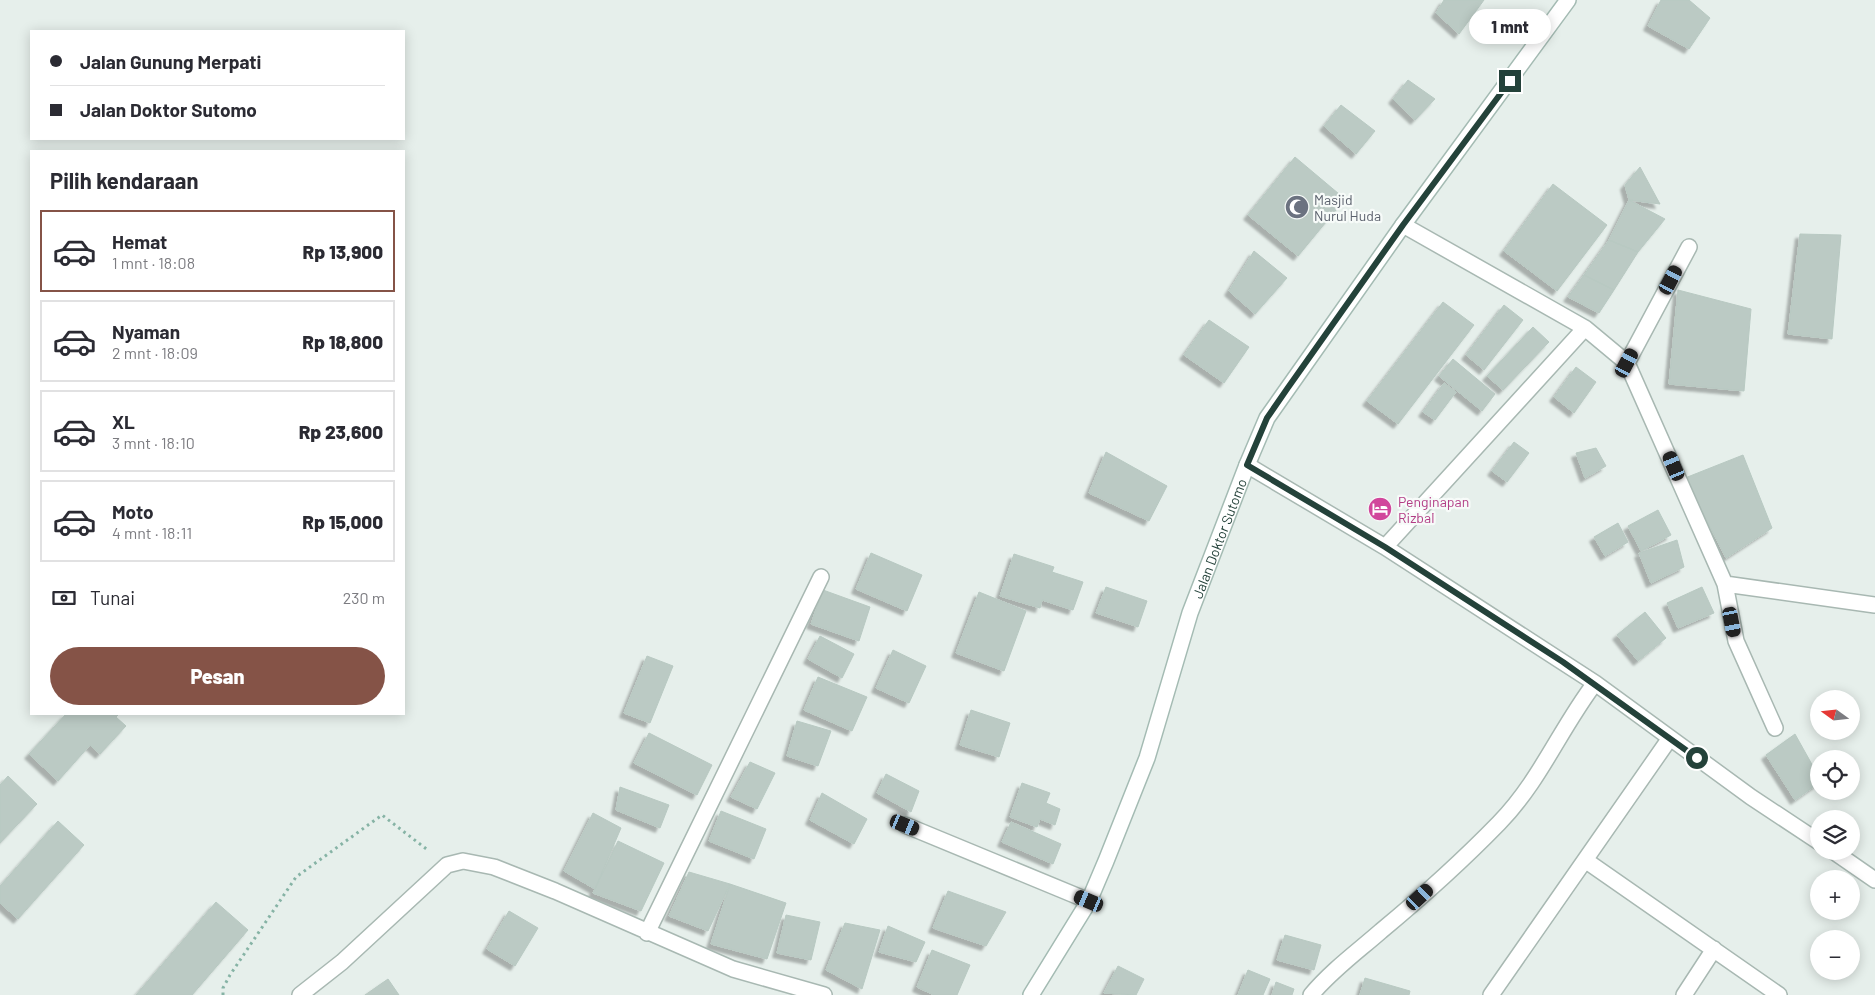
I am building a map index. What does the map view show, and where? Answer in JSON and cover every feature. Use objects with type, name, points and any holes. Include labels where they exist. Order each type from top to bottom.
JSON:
[{"type":"street","name":"Jalan Doktor Sutomo","points":[[1031,995],[1089,901],[1147,758],[1190,613],[1267,418],[1403,225],[1568,0]]},
{"type":"street","points":[[1403,225],[1585,328],[1627,363],[1725,584],[1736,641],[1775,728]]},
{"type":"street","points":[[1627,363],[1689,247]]},
{"type":"street","points":[[1385,547],[1585,328]]},
{"type":"street","points":[[1247,465],[1385,547],[1595,683],[1751,797],[1810,836]]},
{"type":"street","points":[[647,932],[821,577]]},
{"type":"street","points":[[1725,584],[1875,606]]},
{"type":"street","points":[[1312,995],[1329,974],[1408,908],[1500,822],[1547,762],[1575,710],[1595,683]]},
{"type":"street","points":[[1491,995],[1670,738]]},
{"type":"street","points":[[905,825],[1089,901]]},
{"type":"street","points":[[1585,860],[1779,995]]},
{"type":"street","points":[[1846,860],[1875,880]]},
{"type":"street","points":[[300,995],[342,962],[447,865],[463,861],[494,867],[555,891],[733,969],[824,995]]},
{"type":"street","points":[[1684,995],[1714,949]]},
{"type":"path","points":[[223,995],[223,988],[230,975],[296,877],[382,815],[447,865]]},
{"type":"building","points":[[1444,0],[1484,0],[1459,34],[1436,13]]},
{"type":"building","points":[[1661,0],[1689,0],[1710,18],[1689,49],[1648,26]]},
{"type":"building","points":[[1408,80],[1435,99],[1415,120],[1393,99]]},
{"type":"building","points":[[1341,105],[1375,131],[1356,154],[1324,126]]},
{"type":"building","name":"Masjid Nurul Huda","points":[[1295,157],[1345,199],[1298,256],[1248,215]]},
{"type":"building","points":[[1640,167],[1660,204],[1629,200],[1625,185]]},
{"type":"building","points":[[1553,184],[1607,225],[1557,291],[1504,251]]},
{"type":"building","points":[[1629,200],[1665,219],[1638,252],[1609,240]]},
{"type":"building","points":[[1800,234],[1841,235],[1832,339],[1788,334]]},
{"type":"building","points":[[1609,240],[1638,252],[1614,290],[1584,275]]},
{"type":"building","points":[[1254,251],[1287,278],[1255,314],[1229,291]]},
{"type":"building","points":[[1584,275],[1614,290],[1599,313],[1568,297]]},
{"type":"building","points":[[1678,290],[1751,309],[1744,391],[1669,384]]},
{"type":"building","points":[[1443,302],[1474,325],[1398,424],[1367,401]]},
{"type":"building","points":[[1504,305],[1523,320],[1484,370],[1466,355]]},
{"type":"building","points":[[1209,320],[1249,347],[1224,383],[1184,355]]},
{"type":"building","points":[[1533,327],[1549,342],[1503,390],[1487,376]]},
{"type":"building","points":[[1453,359],[1495,394],[1482,411],[1439,376]]},
{"type":"building","points":[[1576,367],[1596,382],[1574,413],[1554,397]]},
{"type":"building","points":[[1444,383],[1456,392],[1435,420],[1423,412]]},
{"type":"building","points":[[1514,442],[1529,453],[1507,482],[1492,471]]},
{"type":"building","points":[[1596,448],[1606,466],[1585,478],[1576,453]]},
{"type":"building","points":[[1106,452],[1167,486],[1149,521],[1089,493]]},
{"type":"building","points":[[1743,455],[1772,528],[1726,558],[1685,478]]},
{"type":"building","points":[[1658,510],[1671,535],[1641,551],[1628,526]]},
{"type":"building","points":[[1618,523],[1628,542],[1605,556],[1594,537]]},
{"type":"building","points":[[1677,540],[1684,567],[1651,583],[1639,553]]},
{"type":"building","points":[[871,553],[922,575],[907,611],[856,589]]},
{"type":"building","points":[[1014,554],[1054,567],[1052,572],[1083,582],[1073,610],[1042,600],[1040,608],[1000,596]]},
{"type":"building","points":[[1106,587],[1147,601],[1138,627],[1096,613]]},
{"type":"building","points":[[1702,587],[1714,613],[1678,628],[1667,603]]},
{"type":"building","points":[[823,590],[870,607],[859,641],[811,624]]},
{"type":"building","points":[[979,592],[1026,611],[1004,671],[956,653]]},
{"type":"building","points":[[1645,612],[1666,638],[1638,661],[1617,635]]},
{"type":"building","points":[[820,636],[854,654],[842,678],[808,659]]},
{"type":"building","points":[[893,650],[926,666],[909,703],[876,688]]},
{"type":"building","points":[[647,656],[673,666],[650,723],[624,713]]},
{"type":"building","points":[[818,677],[867,697],[852,731],[804,710]]},
{"type":"building","points":[[971,710],[1010,723],[999,757],[960,745]]},
{"type":"building","points":[[65,715],[118,715],[116,717],[126,726],[100,754],[90,745],[58,781],[29,754]]},
{"type":"building","points":[[797,721],[831,731],[818,766],[787,756]]},
{"type":"building","points":[[649,733],[712,765],[697,795],[634,763]]},
{"type":"building","points":[[1795,734],[1810,761],[1810,789],[1795,800],[1766,755]]},
{"type":"building","points":[[750,762],[775,773],[757,809],[731,797]]},
{"type":"building","points":[[886,774],[919,791],[911,812],[877,793]]},
{"type":"building","points":[[8,776],[37,804],[0,843],[0,785]]},
{"type":"building","points":[[1022,783],[1050,793],[1046,803],[1060,809],[1055,825],[1040,819],[1037,827],[1010,817]]},
{"type":"building","points":[[620,787],[669,805],[660,828],[616,810]]},
{"type":"building","points":[[822,793],[867,819],[854,844],[810,820]]},
{"type":"building","points":[[721,811],[766,829],[754,859],[709,841]]},
{"type":"building","points":[[593,813],[621,828],[595,889],[564,871]]},
{"type":"building","points":[[58,821],[84,845],[18,919],[0,903],[0,886]]},
{"type":"building","points":[[1011,822],[1061,844],[1053,864],[1002,842]]},
{"type":"building","points":[[618,841],[664,863],[641,911],[593,893]]},
{"type":"building","points":[[689,872],[730,884],[708,931],[669,916]]},
{"type":"building","points":[[730,884],[786,903],[767,959],[711,944]]},
{"type":"building","points":[[948,891],[1006,912],[986,946],[933,928]]},
{"type":"building","points":[[216,902],[248,930],[192,995],[136,995]]},
{"type":"building","points":[[509,911],[538,928],[515,966],[487,949]]},
{"type":"building","points":[[786,915],[820,922],[811,960],[777,953]]},
{"type":"building","points":[[845,923],[880,930],[862,989],[826,970]]},
{"type":"building","points":[[888,926],[925,942],[916,962],[879,952]]},
{"type":"building","points":[[1285,935],[1321,945],[1314,970],[1277,960]]},
{"type":"building","points":[[932,950],[970,965],[957,995],[934,995],[917,987]]},
{"type":"building","points":[[1118,966],[1144,979],[1136,995],[1104,993]]},
{"type":"building","points":[[1248,970],[1270,979],[1263,995],[1238,995]]},
{"type":"building","points":[[1365,978],[1410,991],[1409,995],[1360,995]]},
{"type":"building","points":[[388,979],[399,995],[365,995]]},
{"type":"building","points":[[1276,982],[1294,989],[1292,995],[1272,995]]},
{"type":"place","name":"Masjid Nurul Huda","points":[[1297,207]]},
{"type":"place","name":"Penginapan Rizbal","points":[[1380,509]]},
{"type":"route","points":[[1510,81],[1403,225],[1267,418],[1247,465],[1385,547],[1563,662],[1595,683],[1697,758]]}]
